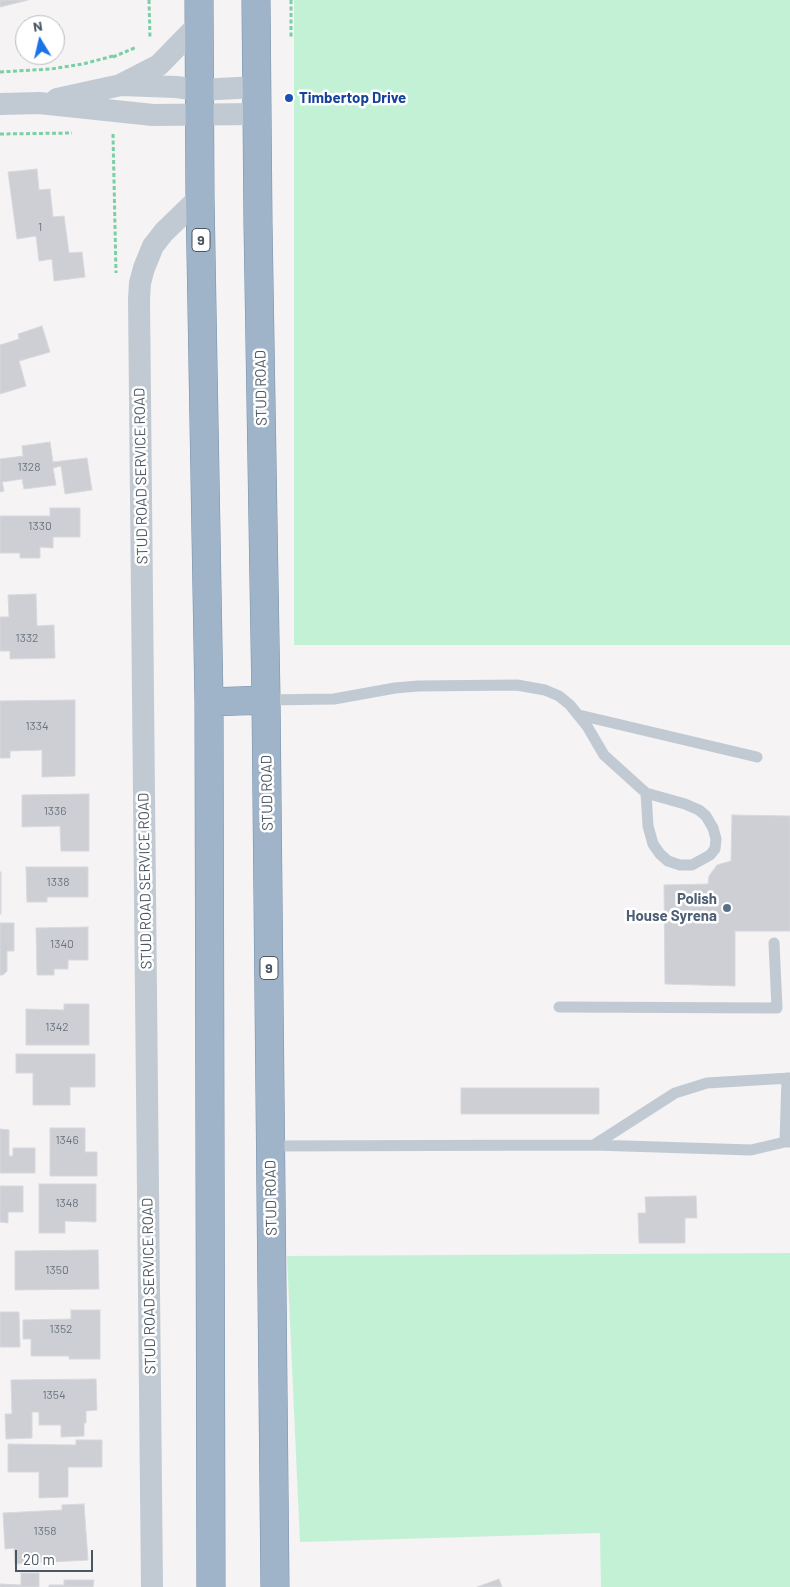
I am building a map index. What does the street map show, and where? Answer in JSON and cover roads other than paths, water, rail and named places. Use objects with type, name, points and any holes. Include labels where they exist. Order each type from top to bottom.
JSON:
[{"type":"highway","name":"STUD ROAD","points":[[256,0],[266,700],[275,1587]]},
{"type":"highway","name":"9","points":[[199,12],[200,197],[209,702],[211,1587]]},
{"type":"highway","points":[[209,702],[266,700]]},
{"type":"street","points":[[121,85],[159,65],[199,12]]},
{"type":"street","points":[[39,103],[121,85],[176,87],[199,103],[257,114]]},
{"type":"street","points":[[0,104],[39,103],[153,116],[257,87]]},
{"type":"street","name":"STUD ROAD SERVICE ROAD","points":[[152,1587],[140,291],[144,268],[153,246],[164,232],[200,197]]},
{"type":"lane","points":[[266,700],[334,699],[395,688],[418,686],[517,685],[545,690],[559,696],[579,715],[604,755],[646,793],[685,804],[699,810],[706,816],[713,828],[716,839],[715,848],[710,855],[692,865],[680,865],[668,861],[660,854],[653,844],[648,826],[646,793]]},
{"type":"lane","points":[[579,715],[757,757]]},
{"type":"lane","points":[[559,1007],[777,1008],[774,943]]},
{"type":"lane","points":[[271,1146],[594,1145],[751,1150],[788,1142],[789,1078],[707,1083],[675,1093],[594,1145]]},
{"type":"place","name":"Timbertop Drive","points":[[289,98]]},
{"type":"place","name":"Polish House Syrena","points":[[727,908]]}]
